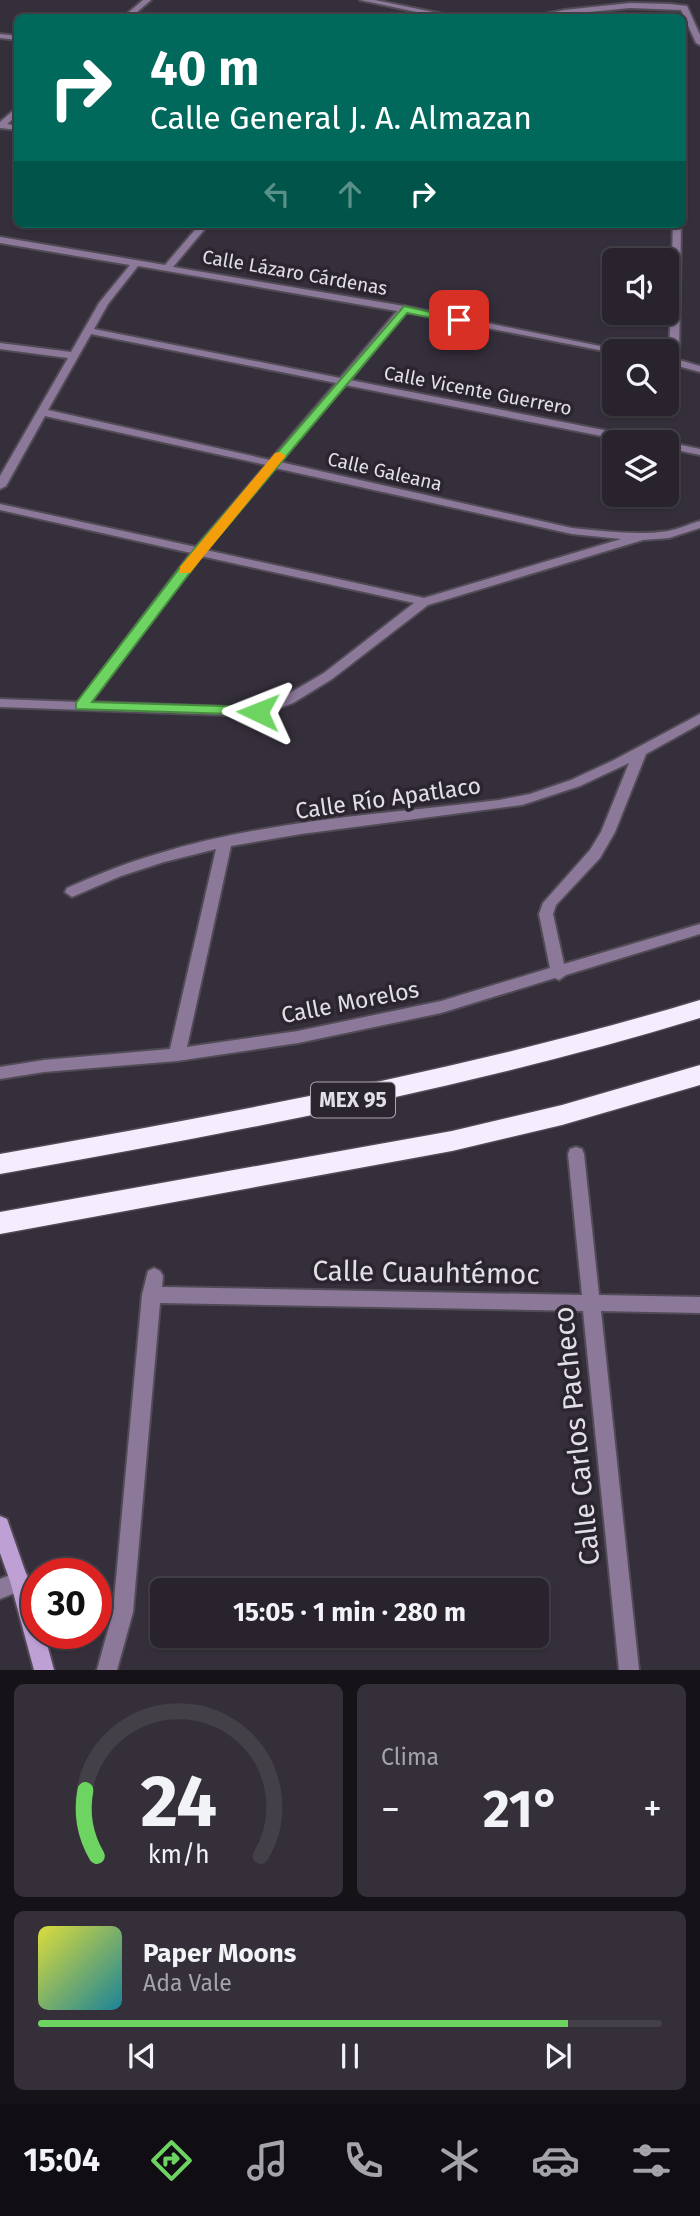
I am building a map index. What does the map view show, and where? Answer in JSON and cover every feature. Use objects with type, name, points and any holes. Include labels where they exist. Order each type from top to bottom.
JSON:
[{"type":"highway","name":"MEX 95","points":[[0,1164],[314,1108],[511,1063],[700,1010]]},
{"type":"highway","name":"MEX 95","points":[[0,1223],[92,1204],[298,1171],[519,1127],[700,1074]]},
{"type":"main road","points":[[0,1526],[20,1581],[44,1670]]},
{"type":"street","points":[[130,14],[147,0]]},
{"type":"street","points":[[364,0],[438,14]]},
{"type":"street","points":[[622,2],[628,14]]},
{"type":"street","points":[[547,14],[622,2],[678,5],[684,8],[700,43]]},
{"type":"street","points":[[553,3],[570,9]]},
{"type":"street","points":[[0,126],[14,114]]},
{"type":"street","points":[[168,267],[202,228]]},
{"type":"street","points":[[671,339],[677,228]]},
{"type":"street","name":"Calle Lázaro Cárdenas","points":[[0,240],[404,309],[602,348]]},
{"type":"street","points":[[0,486],[104,303],[137,262]]},
{"type":"street","points":[[81,706],[199,551],[404,309]]},
{"type":"street","name":"Calle Vicente Guerrero","points":[[89,331],[602,433]]},
{"type":"street","points":[[0,346],[75,356]]},
{"type":"street","points":[[679,363],[700,369]]},
{"type":"street","name":"Calle Galeana","points":[[43,412],[572,531],[638,538]]},
{"type":"street","points":[[679,448],[700,452]]},
{"type":"street","points":[[0,507],[425,602]]},
{"type":"street","points":[[0,703],[258,712],[288,700],[328,676],[425,602],[638,538],[678,535],[700,524]]},
{"type":"street","name":"Calle Río Apatlaco","points":[[72,892],[110,873],[155,857],[225,842],[533,798],[640,753],[700,718]]},
{"type":"street","points":[[559,974],[546,914],[550,903],[595,854],[608,832],[640,753]]},
{"type":"street","points":[[177,1055],[225,842]]},
{"type":"street","name":"Calle Morelos","points":[[0,1073],[44,1066],[177,1055],[298,1037],[415,1012],[559,974],[700,929]]},
{"type":"street","name":"Calle Carlos Pacheco","points":[[576,1154],[629,1670]]},
{"type":"street","points":[[107,1670],[123,1612],[150,1296],[154,1276]]},
{"type":"street","name":"Calle Cuauhtémoc","points":[[150,1296],[700,1305]]},
{"type":"street","points":[[0,1589],[20,1581]]},
{"type":"slow traffic","points":[[185,570],[280,456]]},
{"type":"route","points":[[258,712],[81,706],[199,551],[404,309],[459,320]]}]
